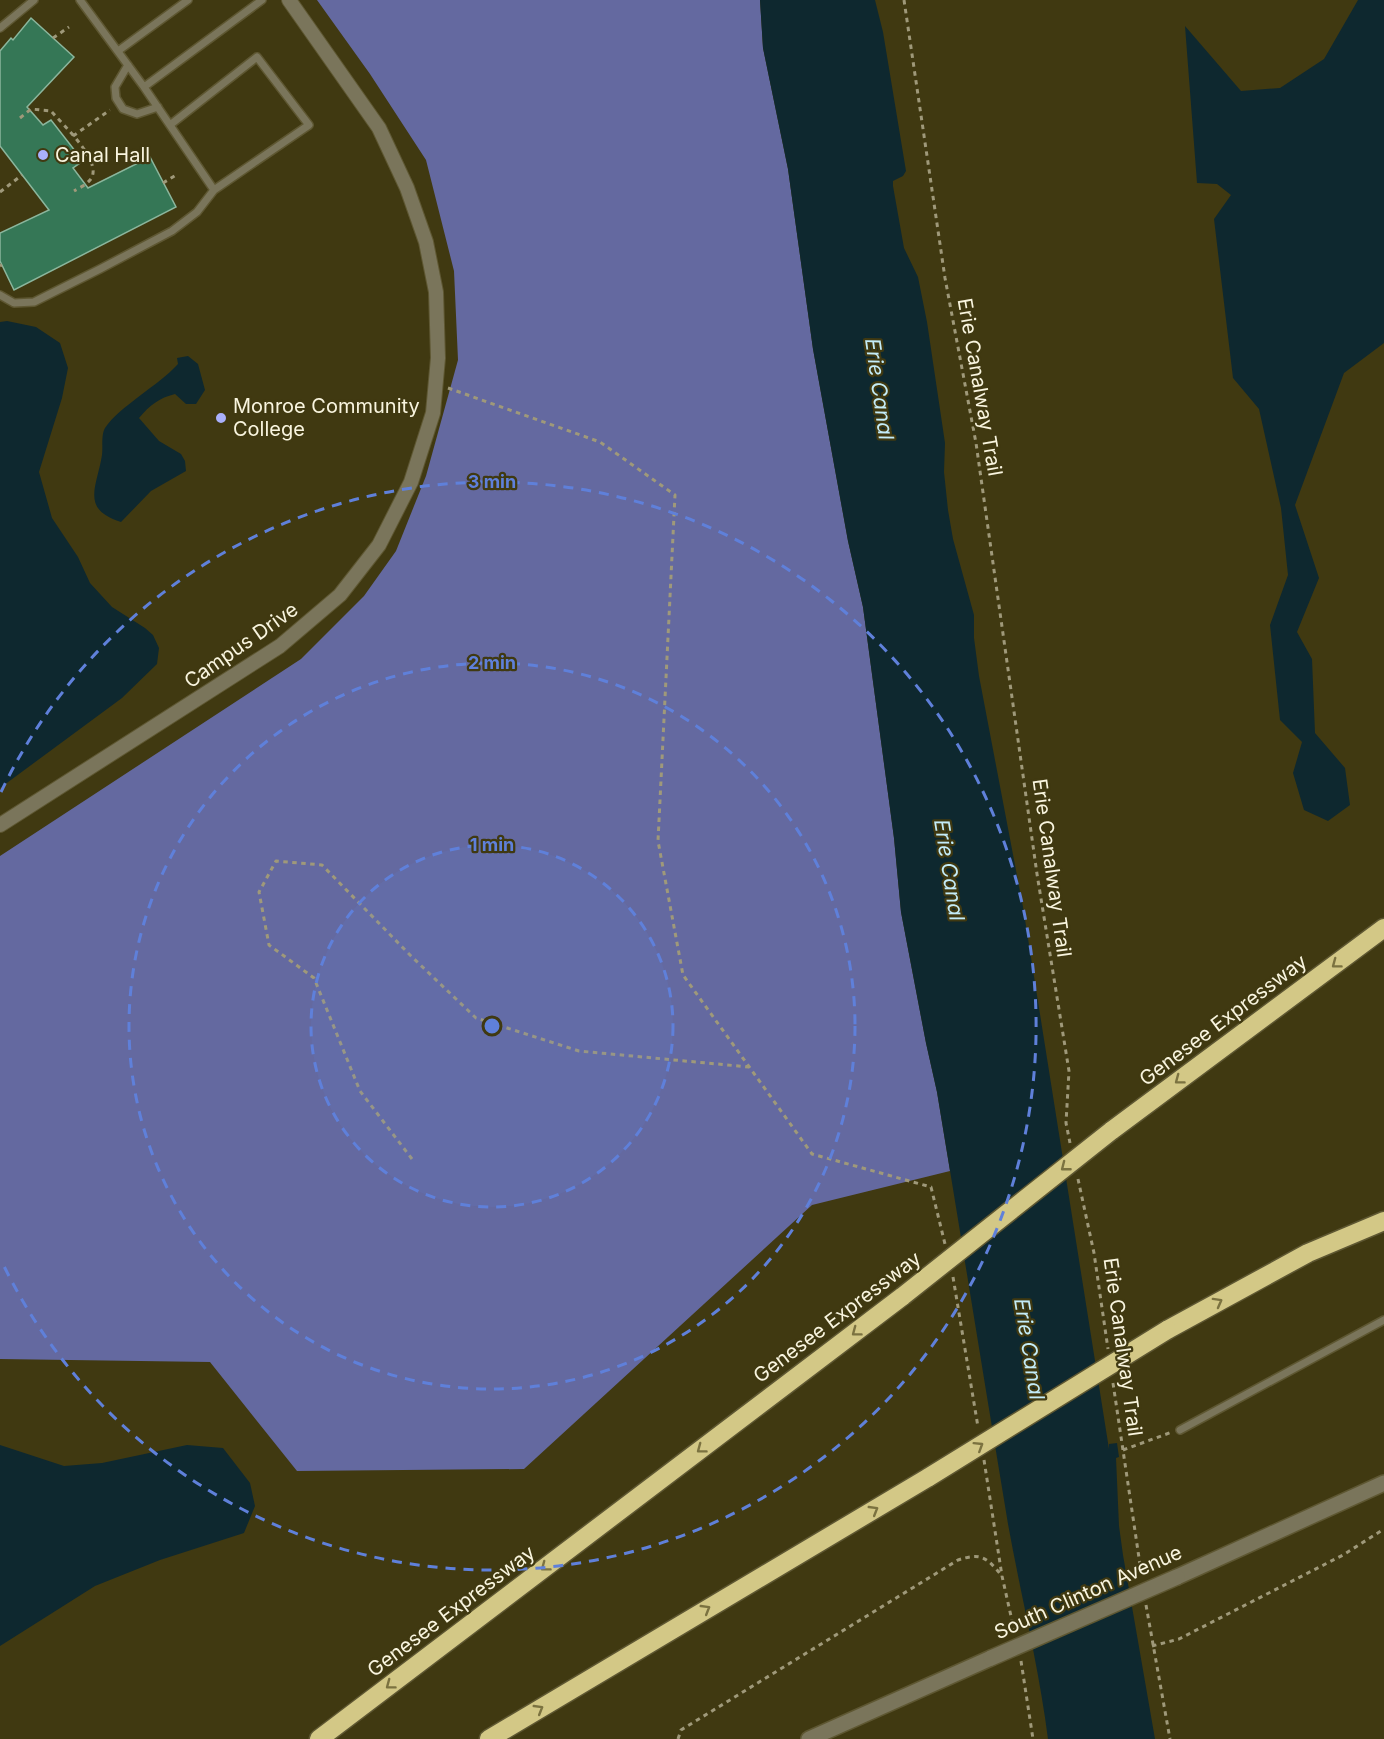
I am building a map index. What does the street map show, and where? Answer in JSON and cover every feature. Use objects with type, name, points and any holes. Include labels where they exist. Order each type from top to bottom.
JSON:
[{"type":"highway","name":"Genesee Expressway","points":[[319,1739],[903,1296],[1111,1131],[1384,928]]},
{"type":"highway","points":[[489,1739],[929,1477],[1167,1330],[1308,1253],[1384,1221]]},
{"type":"street","name":"Campus Drive","points":[[0,825],[280,646],[340,595],[379,545],[411,482],[433,413],[438,358],[436,291],[426,242],[407,188],[379,128],[289,0]]},
{"type":"street","name":"South Clinton Avenue","points":[[809,1739],[1384,1483]]},
{"type":"lane","points":[[0,28],[34,0]]},
{"type":"lane","points":[[80,0],[144,87],[214,190]]},
{"type":"lane","points":[[118,51],[188,0]]},
{"type":"lane","points":[[144,87],[262,0]]},
{"type":"lane","points":[[0,295],[14,303],[34,302],[172,231],[197,212],[214,190],[309,125],[257,57],[170,125]]},
{"type":"lane","points":[[128,65],[116,87],[116,98],[123,109],[137,114],[158,107]]},
{"type":"lane","points":[[1180,1430],[1384,1320]]},
{"type":"path","name":"Erie Canalway Trail","points":[[904,0],[945,278],[976,443],[1037,874],[1069,1071],[1066,1123],[1071,1145]]},
{"type":"path","points":[[53,38],[69,27]]},
{"type":"path","points":[[20,118],[31,109],[51,111],[74,136],[92,162],[93,174],[89,181],[74,191]]},
{"type":"path","points":[[74,136],[110,110]]},
{"type":"path","points":[[0,192],[22,175]]},
{"type":"path","points":[[163,183],[176,175]]},
{"type":"path","points":[[435,384],[600,442],[675,495],[658,841],[683,975],[812,1154],[931,1186],[946,1250]]},
{"type":"path","points":[[412,1159],[360,1090],[314,978],[269,945],[259,892],[276,861],[322,865],[411,956],[476,1018],[579,1051],[749,1067]]},
{"type":"path","name":"Erie Canalway Trail","points":[[1078,1177],[1094,1253],[1109,1358]]},
{"type":"path","points":[[951,1270],[957,1292],[979,1428]]},
{"type":"path","name":"Erie Canalway Trail","points":[[1113,1381],[1144,1588]]},
{"type":"path","points":[[1123,1450],[1180,1430]]},
{"type":"path","points":[[982,1451],[1002,1576],[1015,1634]]},
{"type":"path","points":[[1152,1646],[1179,1639],[1343,1555],[1384,1529]]},
{"type":"path","points":[[678,1739],[681,1730],[958,1560],[973,1555],[989,1560],[1002,1576]]},
{"type":"path","points":[[1146,1600],[1152,1646],[1170,1739]]},
{"type":"path","points":[[1020,1658],[1033,1739]]},
{"type":"shaded area","points":[[317,0],[760,0],[763,48],[788,169],[813,349],[848,541],[863,607],[894,838],[901,912],[937,1092],[950,1171],[812,1205],[524,1469],[297,1471],[210,1362],[0,1359],[0,856],[301,659],[364,596],[396,551],[426,476],[458,360],[454,271],[426,160],[370,74]]},
{"type":"water","name":"Erie Canal","points":[[760,0],[875,0],[883,32],[906,171],[903,176],[893,181],[893,186],[904,248],[918,277],[927,322],[945,443],[944,472],[948,510],[953,539],[974,615],[974,638],[979,676],[1023,907],[1109,1449],[1109,1444],[1117,1443],[1119,1526],[1155,1739],[1048,1739],[1035,1658],[1008,1524],[937,1092],[901,912],[894,838],[863,607],[848,541],[813,349],[788,169],[763,48]]},
{"type":"water","points":[[1358,0],[1384,0],[1384,343],[1344,373],[1295,505],[1319,578],[1297,632],[1312,659],[1315,733],[1345,768],[1350,805],[1328,821],[1304,810],[1293,773],[1302,742],[1280,720],[1270,625],[1288,575],[1281,508],[1259,409],[1233,378],[1214,219],[1231,195],[1217,184],[1197,183],[1185,26],[1241,91],[1280,88],[1324,59]]},
{"type":"water","points":[[7,321],[36,327],[60,343],[68,368],[62,398],[39,472],[52,518],[78,557],[90,583],[112,607],[153,635],[159,648],[157,664],[122,698],[0,788],[0,322]]},
{"type":"water","points":[[188,356],[198,364],[205,390],[196,404],[186,404],[175,394],[155,403],[139,418],[159,441],[181,454],[185,461],[186,471],[151,491],[121,522],[108,517],[100,511],[94,496],[105,428],[120,412],[170,372],[178,364],[177,358]]},
{"type":"water","points":[[0,1445],[64,1466],[102,1463],[187,1445],[223,1448],[250,1483],[255,1506],[244,1533],[160,1560],[95,1586],[0,1646]]},
{"type":"building","name":"Canal Hall","points":[[31,18],[74,57],[27,107],[43,125],[51,120],[83,161],[73,168],[88,188],[150,157],[176,207],[14,290],[0,261],[0,233],[49,210],[0,146],[0,51],[11,38],[13,40]]},
{"type":"place","name":"Canal Hall","points":[[43,155]]},
{"type":"place","name":"Monroe Community College","points":[[221,418]]}]
